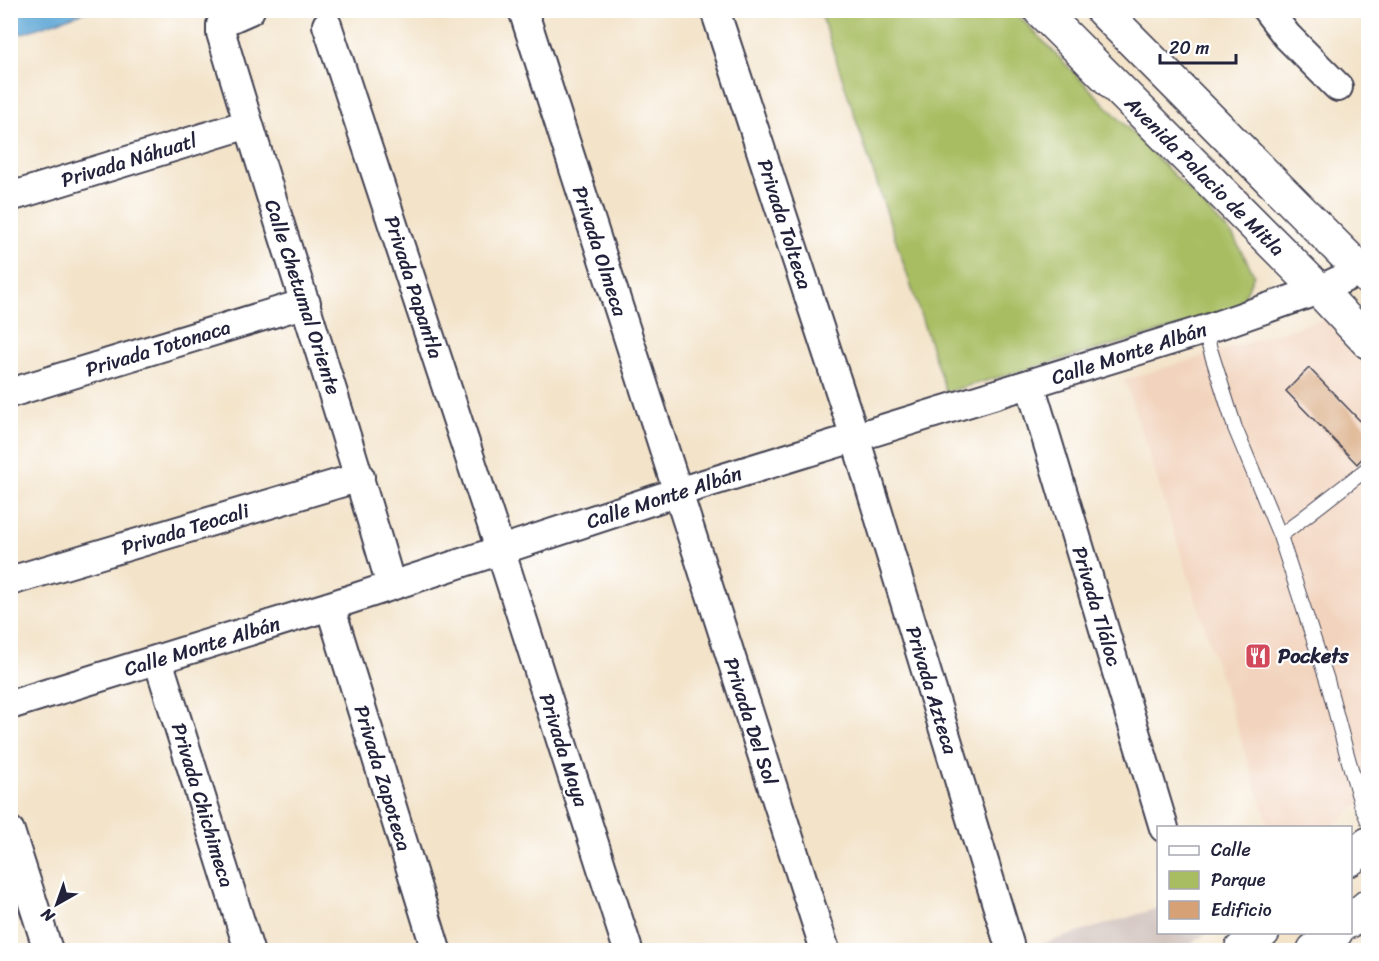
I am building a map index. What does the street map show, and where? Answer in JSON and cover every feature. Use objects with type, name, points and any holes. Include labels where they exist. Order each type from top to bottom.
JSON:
[{"type":"main road","name":"Avenida Palacio de Mitla","points":[[1040,10],[1368,342]]},
{"type":"main road","points":[[1102,10],[1366,271]]},
{"type":"main road","points":[[1352,857],[1368,844]]},
{"type":"main road","points":[[1352,919],[1368,906]]},
{"type":"main road","points":[[1241,951],[1262,934]]},
{"type":"main road","points":[[1314,951],[1335,934]]},
{"type":"street","name":"Privada Olmeca","points":[[523,10],[678,492]]},
{"type":"street","name":"Privada Tolteca","points":[[715,10],[855,437]]},
{"type":"street","points":[[1267,10],[1287,36],[1338,87]]},
{"type":"street","name":"Calle Chetumal Oriente","points":[[242,13],[225,21],[221,25],[221,33],[360,477],[391,586]]},
{"type":"street","name":"Privada Papantla","points":[[327,25],[500,549]]},
{"type":"street","name":"Privada Náhuatl","points":[[10,197],[248,124]]},
{"type":"street","name":"Calle Monte Albán","points":[[10,705],[330,606],[678,492],[1204,330],[1366,271]]},
{"type":"street","name":"Privada Totonaca","points":[[10,393],[306,303]]},
{"type":"street","name":"Privada Tláloc","points":[[1030,384],[1163,826]]},
{"type":"street","name":"Privada Azteca","points":[[855,437],[1009,944]]},
{"type":"street","name":"Privada Teocali","points":[[10,581],[360,477]]},
{"type":"street","name":"Privada Del Sol","points":[[678,492],[825,951]]},
{"type":"street","name":"Privada Maya","points":[[500,549],[628,951]]},
{"type":"street","name":"Privada Zapoteca","points":[[330,606],[436,951]]},
{"type":"street","name":"Privada Chichimeca","points":[[158,660],[249,951]]},
{"type":"street","points":[[10,831],[48,951]]},
{"type":"lane","points":[[1204,330],[1235,428],[1280,536],[1327,680],[1368,821]]},
{"type":"lane","points":[[1280,536],[1368,468]]},
{"type":"shaded area","points":[[1327,318],[1368,359],[1368,797],[1333,826],[1269,826],[1125,380]]},
{"type":"shaded area","points":[[1157,908],[1157,934],[1205,934],[1184,950],[1022,950]]},
{"type":"green space","points":[[820,11],[1014,11],[1233,236],[1254,274],[1235,311],[946,392]]},
{"type":"water","points":[[11,10],[88,10],[88,11],[11,37]]},
{"type":"building","points":[[1309,368],[1368,429],[1368,452],[1357,464],[1286,391]]},
{"type":"place","name":"Pockets","points":[[1258,656]]}]
